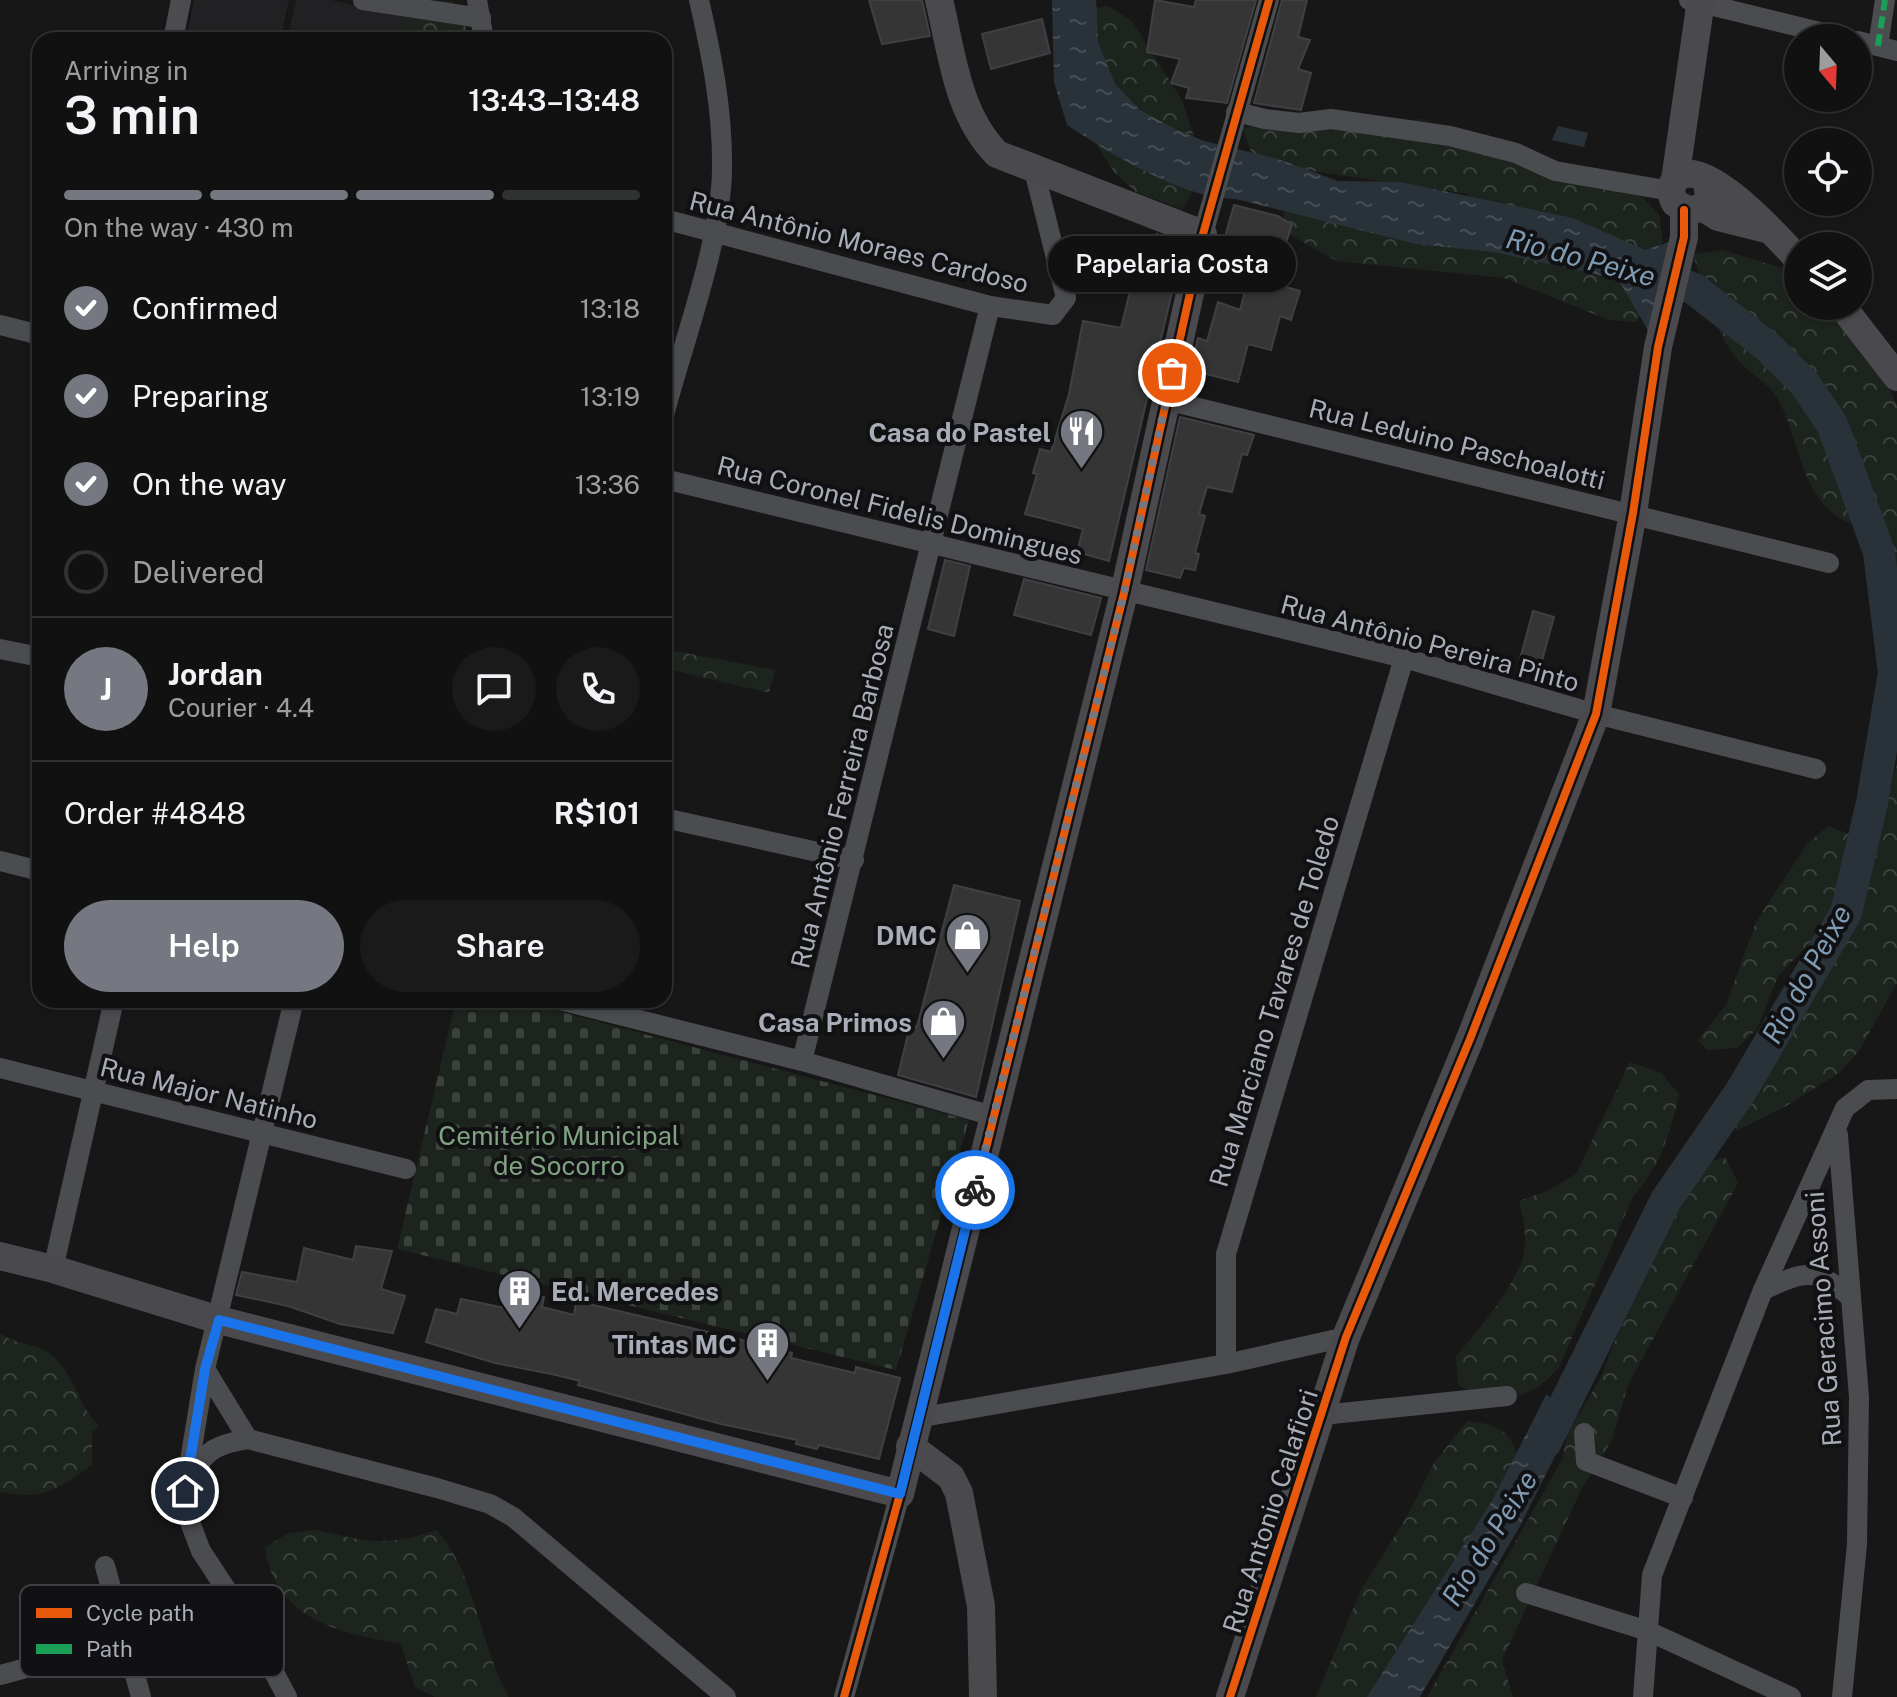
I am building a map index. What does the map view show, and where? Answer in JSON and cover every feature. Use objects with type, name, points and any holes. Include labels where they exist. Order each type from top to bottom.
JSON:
[{"type":"street","points":[[175,32],[181,0]]},
{"type":"street","points":[[363,0],[479,9],[483,32]]},
{"type":"street","points":[[672,386],[714,231],[722,173],[717,82],[699,0]]},
{"type":"street","points":[[939,0],[962,96],[977,134],[997,154],[1034,170],[1205,227]]},
{"type":"street","points":[[844,1697],[900,1494],[1124,593],[1205,227],[1269,0]]},
{"type":"street","points":[[1878,46],[1885,0]]},
{"type":"street","points":[[1689,197],[1689,97],[1697,1],[1788,24]]},
{"type":"street","points":[[1235,116],[1299,123],[1331,119],[1450,136],[1516,153],[1555,171],[1689,197],[1724,189],[1784,244]]},
{"type":"street","name":"Rua Antônio Moraes Cardoso","points":[[672,221],[990,306],[1042,316],[1053,315],[1066,298],[1034,170]]},
{"type":"street","name":"Rua Antonio Calafiori","points":[[1230,1697],[1346,1337],[1470,1039],[1596,714],[1633,513],[1658,347],[1689,197]]},
{"type":"street","name":"Rua Antônio Ferreira Barbosa","points":[[802,1061],[990,306]]},
{"type":"street","points":[[1853,320],[1897,377]]},
{"type":"street","points":[[0,325],[32,333]]},
{"type":"street","name":"Rua Leduino Paschoalotti","points":[[1166,400],[1829,563]]},
{"type":"street","name":"Rua Coronel Fidelis Domingues","points":[[672,481],[1124,593]]},
{"type":"street","name":"Rua Antônio Pereira Pinto","points":[[1124,593],[1404,658],[1596,714],[1816,769]]},
{"type":"street","points":[[0,649],[32,655]]},
{"type":"street","name":"Rua Marciano Tavares de Toledo","points":[[1226,1364],[1226,1254],[1404,658]]},
{"type":"street","points":[[672,820],[854,860]]},
{"type":"street","points":[[0,861],[32,869]]},
{"type":"street","points":[[53,1269],[112,1008]]},
{"type":"street","points":[[223,1585],[201,1551],[191,1525],[185,1491],[205,1369],[292,1008]]},
{"type":"street","points":[[592,1008],[802,1061],[993,1116]]},
{"type":"street","name":"Rua Major Natinho","points":[[0,1068],[406,1169]]},
{"type":"street","points":[[1643,1697],[1652,1575],[1763,1290],[1838,1130],[1845,1108],[1868,1090],[1897,1089]]},
{"type":"street","name":"Rua Geracimo Assoni","points":[[1838,1130],[1859,1397],[1857,1544],[1842,1697]]},
{"type":"street","points":[[0,1256],[219,1320],[900,1494]]},
{"type":"street","points":[[1763,1290],[1791,1278],[1811,1274],[1827,1276],[1849,1296]]},
{"type":"street","points":[[917,1418],[1226,1364],[1346,1337]]},
{"type":"street","points":[[205,1369],[248,1439]]},
{"type":"street","points":[[1322,1415],[1507,1396]]},
{"type":"street","points":[[1584,1433],[1586,1461],[1683,1498]]},
{"type":"street","points":[[185,1491],[206,1451],[220,1443],[248,1439],[437,1488],[502,1511],[604,1592],[726,1697]]},
{"type":"street","points":[[910,1446],[951,1477],[959,1493],[981,1606],[983,1697]]},
{"type":"street","points":[[105,1566],[110,1585]]},
{"type":"street","points":[[1526,1593],[1648,1631],[1791,1697]]},
{"type":"street","points":[[0,1675],[20,1670]]},
{"type":"street","points":[[135,1677],[141,1697]]},
{"type":"street","points":[[276,1677],[287,1697]]},
{"type":"shaded area","points":[[194,0],[289,0],[282,32],[188,32]]},
{"type":"shaded area","points":[[296,0],[331,0],[459,27],[462,32],[289,32]]},
{"type":"green space","points":[[404,0],[453,1],[468,32],[402,32]]},
{"type":"green space","points":[[1108,6],[1132,21],[1182,100],[1200,155],[1198,183],[1182,209],[1136,192],[1114,172],[1098,147],[1070,64],[1079,11]]},
{"type":"green space","points":[[1420,119],[1640,195],[1659,215],[1663,241],[1655,255],[1469,198],[1468,194],[1278,166],[1252,155],[1243,128],[1287,123],[1376,124]]},
{"type":"green space","points":[[1283,202],[1641,279],[1647,296],[1637,322],[1609,320],[1504,278],[1337,261],[1285,232]]},
{"type":"green space","points":[[1722,250],[1782,268],[1784,320],[1845,320],[1873,357],[1897,405],[1897,603],[1871,526],[1841,519],[1818,497],[1778,399],[1740,362],[1723,338],[1693,255]]},
{"type":"green space","points":[[672,651],[775,670],[769,693],[672,670]]},
{"type":"green space","points":[[1897,763],[1897,983],[1859,1051],[1839,1073],[1788,1105],[1736,1131],[1726,1103],[1756,1055],[1813,982],[1861,909]]},
{"type":"green space","points":[[1828,826],[1854,836],[1863,864],[1838,914],[1778,976],[1757,1029],[1737,1048],[1707,1050],[1698,1040],[1726,1005],[1756,922],[1807,844]]},
{"type":"green space","name":"Cemitério Municipal de Socorro","points":[[454,1008],[546,1008],[969,1120],[896,1370],[397,1249]]},
{"type":"green space","points":[[1630,1062],[1661,1073],[1679,1094],[1676,1108],[1663,1148],[1650,1174],[1633,1197],[1559,1367],[1536,1388],[1513,1397],[1488,1395],[1458,1386],[1456,1356],[1503,1296],[1523,1257],[1525,1236],[1519,1201],[1547,1191],[1576,1174]]},
{"type":"green space","points":[[1725,1157],[1738,1183],[1628,1385],[1612,1440],[1582,1488],[1502,1660],[1513,1697],[1427,1697],[1562,1460],[1568,1432],[1600,1379],[1654,1242],[1659,1213],[1694,1167]]},
{"type":"green space","points":[[0,1333],[42,1349],[57,1359],[99,1426],[92,1431],[92,1465],[59,1486],[39,1494],[0,1492]]},
{"type":"green space","points":[[1467,1421],[1491,1425],[1506,1434],[1515,1449],[1521,1472],[1375,1697],[1316,1697],[1361,1590],[1406,1518],[1434,1463]]},
{"type":"green space","points":[[316,1530],[390,1541],[437,1530],[461,1568],[509,1697],[435,1697],[415,1687],[400,1643],[333,1627],[296,1606],[284,1594],[284,1585],[278,1585],[265,1547],[289,1533]]},
{"type":"water","points":[[1052,0],[1096,0],[1098,42],[1115,84],[1140,110],[1204,141],[1278,159],[1338,181],[1400,182],[1573,218],[1645,250],[1684,237],[1658,347],[1618,279],[1494,252],[1416,244],[1236,199],[1194,192],[1148,173],[1105,149],[1067,125],[1054,82]]},
{"type":"water","points":[[1558,126],[1588,133],[1584,147],[1552,140]]},
{"type":"water","points":[[1546,1395],[1577,1412],[1520,1526],[1420,1697],[1367,1697],[1492,1501]]},
{"type":"building","points":[[869,0],[922,0],[930,36],[882,44]]},
{"type":"building","points":[[1155,0],[1194,7],[1196,0],[1256,0],[1227,103],[1186,98],[1189,88],[1171,83],[1180,59],[1147,52]]},
{"type":"building","points":[[1282,0],[1307,0],[1298,37],[1310,40],[1298,69],[1311,73],[1301,110],[1254,103]]},
{"type":"building","points":[[1042,19],[1050,53],[991,69],[982,34]]},
{"type":"building","points":[[1234,205],[1278,216],[1292,225],[1272,283],[1300,291],[1291,320],[1280,316],[1271,350],[1248,344],[1238,382],[1190,370],[1198,338],[1207,341],[1218,302],[1240,310],[1254,258],[1221,251]]},
{"type":"building","points":[[1157,234],[1183,245],[1109,561],[1077,552],[1083,529],[1025,514],[1037,474],[1033,473],[1040,449],[1051,452],[1069,394],[1083,321],[1121,328],[1139,254],[1152,256]]},
{"type":"building","points":[[1180,417],[1254,435],[1247,455],[1242,454],[1232,492],[1207,487],[1199,514],[1205,516],[1195,553],[1199,554],[1195,570],[1184,568],[1180,578],[1146,570]]},
{"type":"building","points":[[945,560],[970,566],[954,636],[928,629]]},
{"type":"building","points":[[1024,579],[1101,598],[1091,635],[1014,615]]},
{"type":"building","points":[[1533,611],[1554,617],[1541,664],[1520,659]]},
{"type":"building","points":[[954,885],[1020,901],[976,1097],[898,1075],[910,1026],[917,1027]]},
{"type":"building","points":[[356,1246],[392,1251],[381,1289],[405,1296],[393,1333],[340,1324],[288,1306],[236,1295],[242,1272],[297,1282],[304,1248],[353,1260]]},
{"type":"building","points":[[515,1290],[544,1297],[542,1307],[574,1315],[576,1301],[792,1353],[791,1358],[855,1373],[856,1367],[900,1378],[879,1459],[819,1445],[817,1449],[796,1444],[797,1440],[721,1424],[578,1385],[580,1381],[495,1363],[426,1342],[436,1309],[457,1314],[461,1299],[510,1309]]},
{"type":"waterway","name":"Rio do Peixe","points":[[1546,1442],[1666,1200],[1741,1091],[1846,913],[1872,803],[1894,673],[1879,552],[1832,424],[1804,383],[1768,347],[1694,289],[1647,271]]},
{"type":"marked path","points":[[1878,46],[1885,0]]},
{"type":"cycle path","points":[[844,1697],[900,1494],[1124,593],[1203,234],[1269,0]]},
{"type":"cycle path","points":[[1230,1697],[1346,1337],[1470,1039],[1596,714],[1633,513],[1658,347],[1684,237],[1684,210]]},
{"type":"way so far","points":[[975,1190],[1124,593],[1172,373]]},
{"type":"place","name":"Papelaria Costa","points":[[1172,373]]},
{"type":"place","name":"Casa do Pastel","points":[[1082,471]]},
{"type":"place","name":"DMC","points":[[968,974]]},
{"type":"place","name":"Casa Primos","points":[[943,1061]]},
{"type":"place","name":"Ed. Mercedes","points":[[520,1330]]},
{"type":"place","name":"Tintas MC","points":[[768,1383]]},
{"type":"route","points":[[185,1491],[205,1369],[219,1320],[900,1494],[975,1190]]}]
